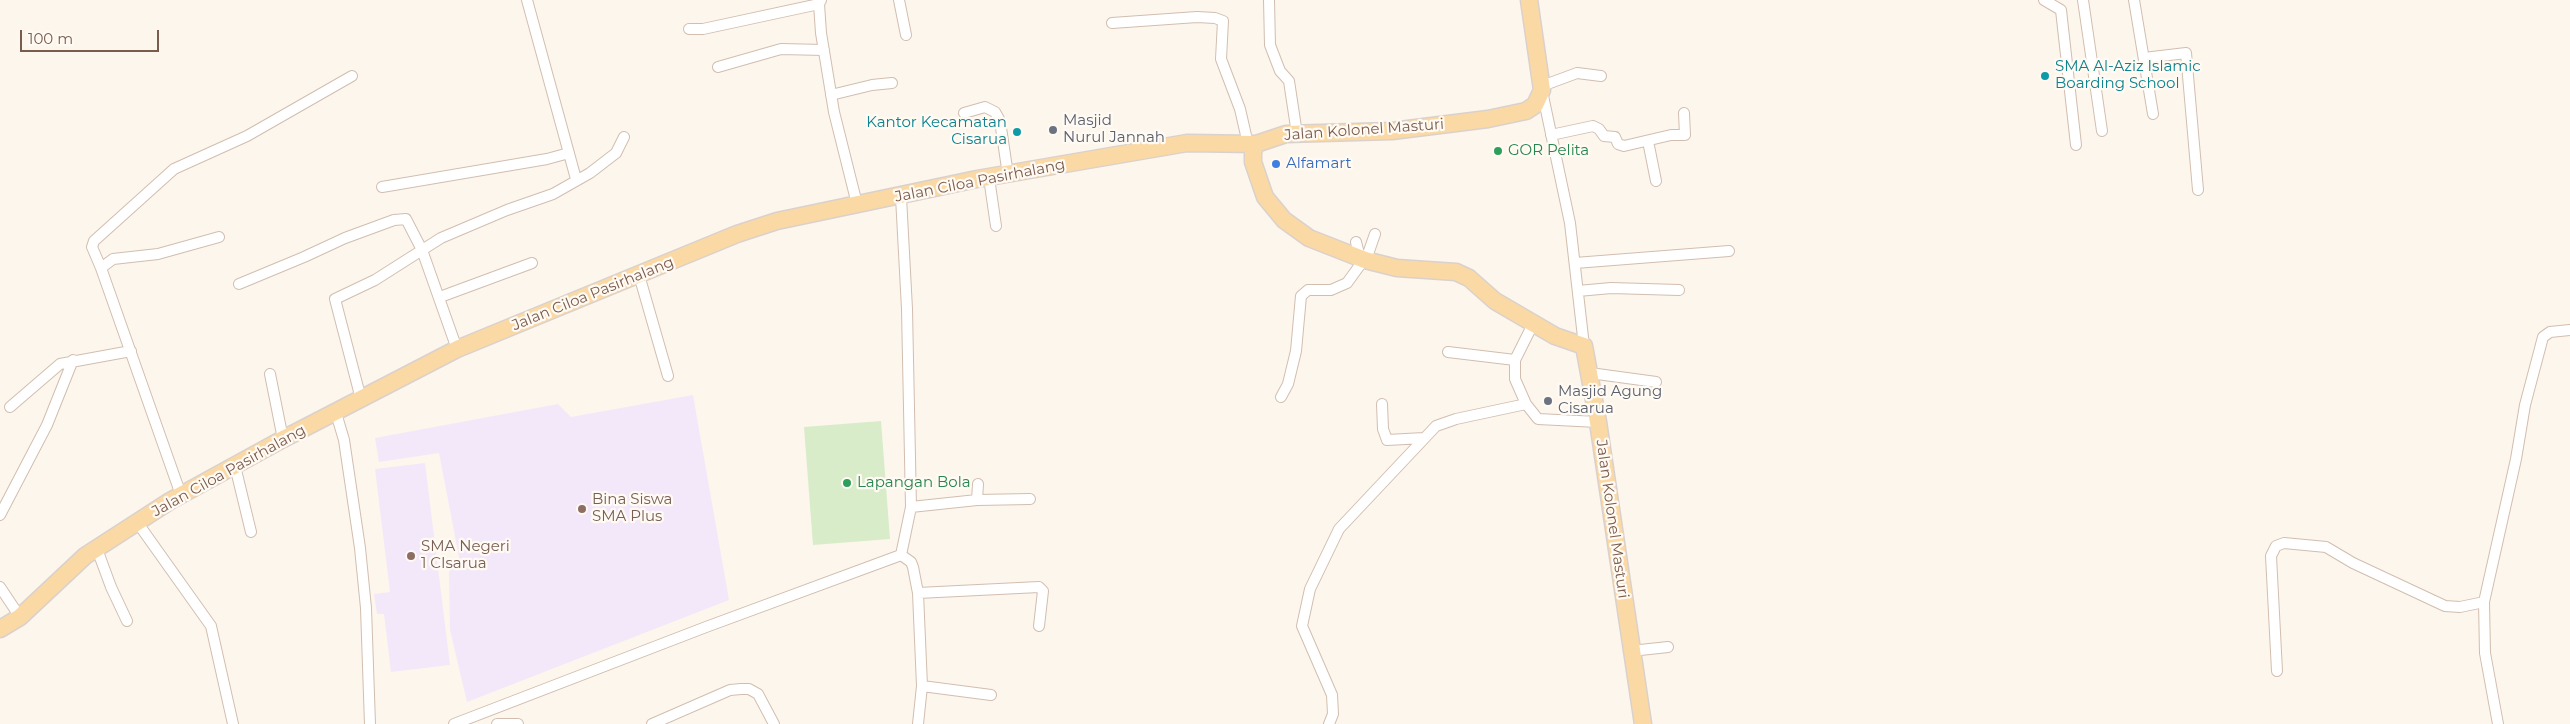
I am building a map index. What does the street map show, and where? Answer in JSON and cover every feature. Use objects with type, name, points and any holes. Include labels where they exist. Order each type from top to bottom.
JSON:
[{"type":"main road","points":[[1529,0],[1542,88]]},
{"type":"main road","name":"Jalan Kolonel Masturi","points":[[1252,144],[1278,136],[1392,131],[1508,116],[1526,111],[1535,105],[1542,88]]},
{"type":"main road","name":"Jalan Ciloa Pasirhalang","points":[[0,628],[20,617],[78,562],[136,522],[283,439],[457,349],[777,221],[1008,174],[1187,143],[1252,144]]},
{"type":"main road","points":[[1252,144],[1255,170],[1265,197],[1276,212],[1309,238],[1362,259],[1412,270],[1456,272],[1469,278],[1475,286],[1495,301],[1533,324],[1554,336],[1584,346]]},
{"type":"main road","name":"Jalan Kolonel Masturi","points":[[1584,346],[1598,422],[1643,724]]},
{"type":"street","points":[[527,0],[576,179]]},
{"type":"street","points":[[899,0],[906,35]]},
{"type":"street","points":[[1269,0],[1270,45],[1280,71],[1289,81],[1297,134]]},
{"type":"street","points":[[2044,0],[2061,10],[2076,144]]},
{"type":"street","points":[[2083,0],[2102,131]]},
{"type":"street","points":[[2134,0],[2153,114]]},
{"type":"street","points":[[689,29],[703,29],[820,2],[824,50],[831,95],[857,204]]},
{"type":"street","points":[[1112,23],[1198,17],[1215,18],[1223,21],[1221,59],[1252,144]]},
{"type":"street","points":[[718,67],[781,49],[824,50]]},
{"type":"street","points":[[2144,58],[2186,53],[2198,190]]},
{"type":"street","points":[[1584,346],[1570,223],[1542,88],[1577,73],[1601,76]]},
{"type":"street","points":[[181,496],[131,351],[92,247],[94,240],[174,169],[247,136],[352,76]]},
{"type":"street","points":[[831,95],[872,85],[892,83]]},
{"type":"street","points":[[964,113],[985,107],[995,112],[1000,122],[1008,174]]},
{"type":"street","points":[[1551,135],[1593,126],[1599,129],[1604,136],[1615,137],[1621,146],[1671,135],[1685,135],[1684,113]]},
{"type":"street","points":[[362,399],[335,299],[375,280],[441,238],[507,210],[553,194],[576,179],[590,173],[616,153],[624,137]]},
{"type":"street","points":[[1648,141],[1656,182]]},
{"type":"street","points":[[382,187],[547,159],[569,152]]},
{"type":"street","points":[[989,178],[996,226]]},
{"type":"street","points":[[901,197],[907,309],[911,507],[901,555]]},
{"type":"street","points":[[239,284],[304,258],[345,238],[402,218],[409,222],[422,250],[457,349]]},
{"type":"street","points":[[1281,397],[1288,384],[1296,351],[1301,296],[1308,290],[1331,290],[1347,283],[1375,234]]},
{"type":"street","points":[[101,268],[113,259],[158,254],[219,237]]},
{"type":"street","points":[[1356,242],[1362,259]]},
{"type":"street","points":[[1575,263],[1729,251]]},
{"type":"street","points":[[440,297],[532,263]]},
{"type":"street","points":[[639,275],[668,376]]},
{"type":"street","points":[[1578,291],[1611,288],[1679,290]]},
{"type":"street","points":[[1533,324],[1514,360],[1515,379],[1526,404],[1538,419],[1598,422]]},
{"type":"street","points":[[2498,724],[2485,653],[2484,602],[2516,459],[2525,405],[2543,337],[2550,332],[2570,330]]},
{"type":"street","points":[[10,407],[55,367],[73,360],[131,351]]},
{"type":"street","points":[[1448,352],[1514,360]]},
{"type":"street","points":[[0,515],[47,425],[73,360]]},
{"type":"street","points":[[270,374],[283,439]]},
{"type":"street","points":[[1590,374],[1656,382]]},
{"type":"street","points":[[1382,404],[1383,429],[1388,440],[1424,438]]},
{"type":"street","points":[[1330,724],[1333,714],[1332,695],[1302,626],[1310,589],[1344,522],[1424,438],[1442,423],[1526,404]]},
{"type":"street","points":[[336,413],[344,440],[360,548],[366,608],[370,724]]},
{"type":"street","points":[[235,466],[251,532]]},
{"type":"street","points":[[978,484],[978,500]]},
{"type":"street","points":[[911,507],[978,500],[1030,499]]},
{"type":"street","points":[[136,522],[211,626],[233,724]]},
{"type":"street","points":[[2277,672],[2271,556],[2276,546],[2284,543],[2326,547],[2352,562],[2445,606],[2460,607],[2484,602]]},
{"type":"street","points":[[97,549],[111,587],[127,621]]},
{"type":"street","points":[[901,555],[911,562],[918,593],[922,686],[918,724]]},
{"type":"street","points":[[454,724],[697,630],[901,555]]},
{"type":"street","points":[[0,587],[20,617]]},
{"type":"street","points":[[918,593],[1039,587],[1043,591],[1039,626]]},
{"type":"street","points":[[1631,651],[1668,647]]},
{"type":"street","points":[[922,686],[991,695]]},
{"type":"street","points":[[652,724],[730,690],[741,688],[749,689],[758,694],[774,724]]},
{"type":"street","points":[[497,724],[518,724]]},
{"type":"shaded area","name":"Bina Siswa SMA Plus","points":[[693,395],[729,600],[467,702],[450,630],[449,572],[459,557],[439,453],[379,462],[375,438],[558,404],[571,417]]},
{"type":"shaded area","name":"SMA Negeri 1 CIsarua","points":[[425,463],[450,665],[391,672],[384,614],[377,614],[374,594],[390,592],[375,469]]},
{"type":"green space","name":"Lapangan Bola","points":[[881,421],[890,539],[813,545],[804,427]]},
{"type":"place","name":"SMA Al-Aziz Islamic Boarding School","points":[[2045,76]]},
{"type":"place","name":"Masjid Nurul Jannah","points":[[1053,130]]},
{"type":"place","name":"Kantor Kecamatan Cisarua","points":[[1017,132]]},
{"type":"place","name":"GOR Pelita","points":[[1498,151]]},
{"type":"place","name":"Alfamart","points":[[1276,164]]},
{"type":"place","name":"Masjid Agung Cisarua","points":[[1548,401]]},
{"type":"place","name":"Lapangan Bola","points":[[847,483]]},
{"type":"place","name":"Bina Siswa SMA Plus","points":[[582,509]]},
{"type":"place","name":"SMA Negeri 1 CIsarua","points":[[411,556]]}]
